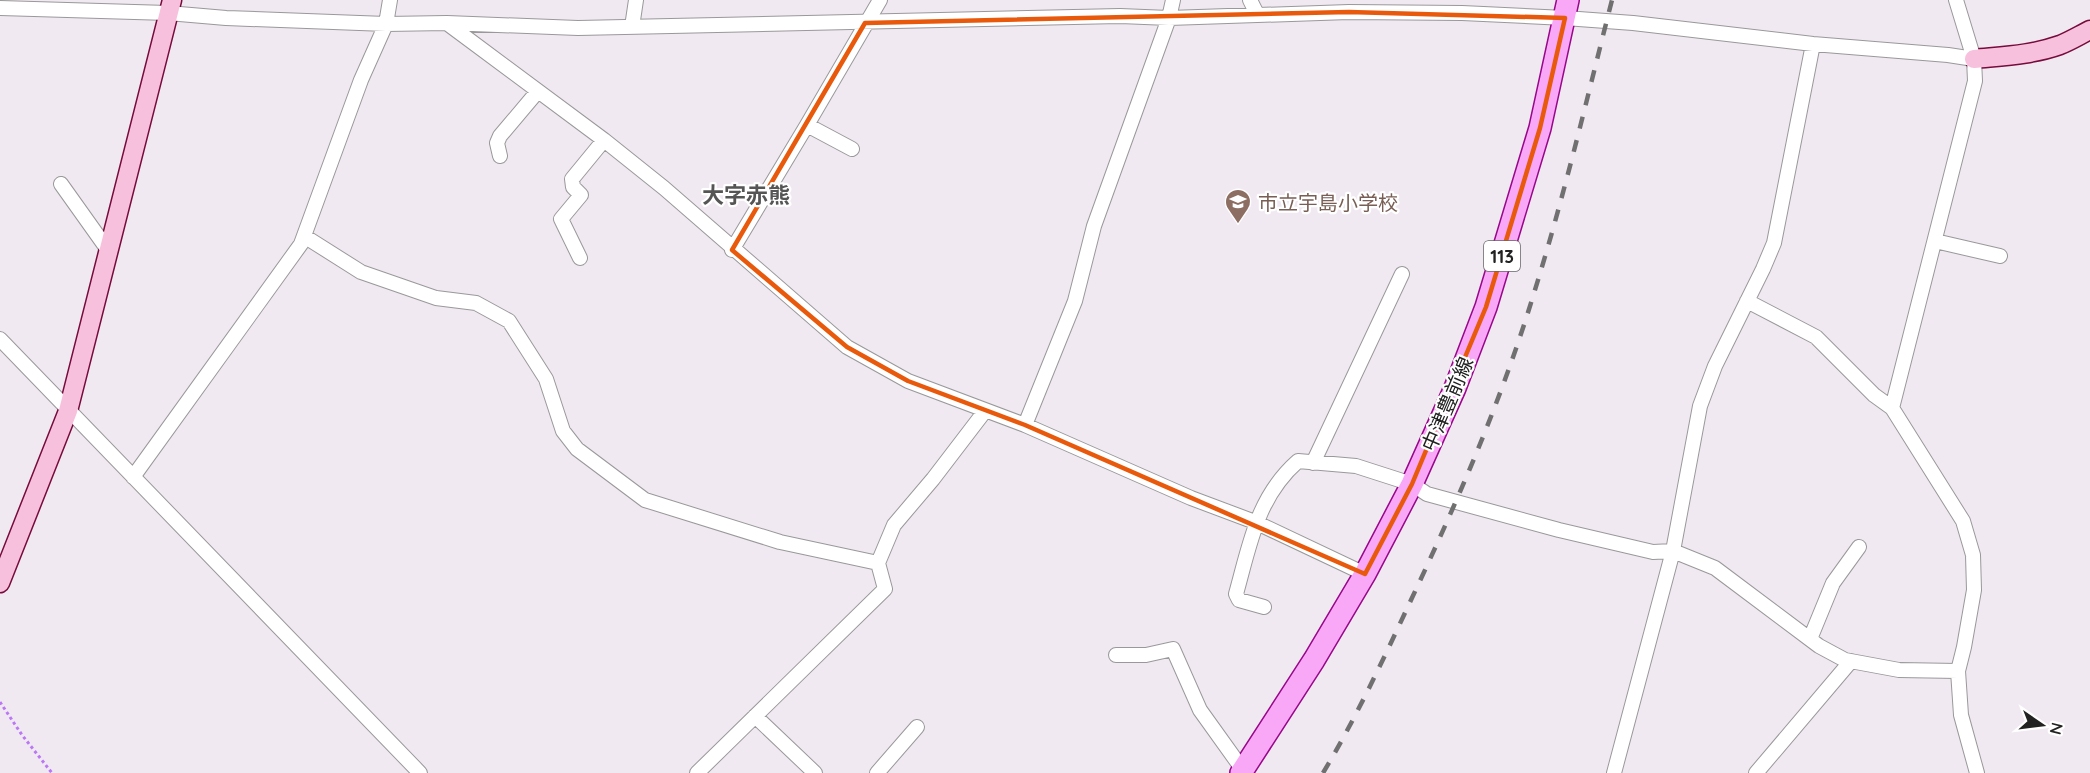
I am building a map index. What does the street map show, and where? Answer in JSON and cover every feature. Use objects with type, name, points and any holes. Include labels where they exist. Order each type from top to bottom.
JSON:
[{"type":"main road","name":"中津豊前線","points":[[1242,772],[1314,660],[1365,574],[1412,484],[1455,388],[1486,308],[1540,128],[1566,9]]},
{"type":"street","points":[[133,477],[301,244],[361,80],[386,24],[390,0]]},
{"type":"street","points":[[632,27],[636,0]]},
{"type":"street","points":[[732,250],[880,0]]},
{"type":"street","points":[[1026,425],[1075,301],[1094,226],[1169,18],[1173,0]]},
{"type":"street","points":[[1250,0],[1257,14]]},
{"type":"street","points":[[1892,408],[1975,81],[1974,59],[1956,0]]},
{"type":"street","points":[[0,583],[68,411],[170,6]]},
{"type":"street","points":[[0,8],[170,6],[226,18],[578,28],[1120,16],[1169,18],[1257,14],[1462,13],[1566,9],[1633,23],[1813,44],[1974,59],[2020,55],[2042,50],[2061,45],[2090,30]]},
{"type":"street","points":[[447,24],[604,140],[664,188],[732,250],[847,347],[908,381],[1026,425],[1191,498],[1255,522],[1365,574]]},
{"type":"street","points":[[1614,773],[1673,551],[1700,406],[1715,366],[1774,243],[1813,44]]},
{"type":"street","points":[[500,156],[497,143],[500,136],[538,91]]},
{"type":"street","points":[[807,125],[852,149]]},
{"type":"street","points":[[580,258],[561,219],[581,195],[573,187],[572,179],[604,140]]},
{"type":"street","points":[[62,184],[108,250]]},
{"type":"street","points":[[304,236],[361,272],[436,298],[476,303],[509,321],[546,379],[563,431],[577,449],[645,500],[780,542],[878,563]]},
{"type":"street","points":[[1935,241],[2000,256]]},
{"type":"street","points":[[1313,463],[1402,274]]},
{"type":"street","points":[[1747,301],[1816,337],[1874,396],[1892,408],[1963,521],[1973,555],[1974,590],[1958,671],[1961,716],[1977,773]]},
{"type":"street","points":[[0,339],[420,773]]},
{"type":"street","points":[[697,773],[885,589],[878,563],[894,525],[985,411]]},
{"type":"street","points":[[1264,607],[1239,600],[1236,594],[1255,522],[1282,475],[1298,461],[1356,466],[1412,484],[1427,494],[1559,530],[1653,552],[1673,551],[1715,568],[1819,646],[1851,661],[1899,670],[1958,671]]},
{"type":"street","points":[[1810,639],[1833,583],[1859,548]]},
{"type":"street","points":[[1116,655],[1146,655],[1173,649],[1200,710],[1242,772]]},
{"type":"street","points":[[1756,773],[1851,661]]},
{"type":"street","points":[[755,716],[815,773]]},
{"type":"street","points":[[877,773],[917,727]]},
{"type":"path","points":[[0,702],[52,773]]},
{"type":"highlighted area","points":[[1349,12],[1565,18],[1540,128],[1486,307],[1412,484],[1365,574],[1025,425],[908,381],[847,347],[732,250],[865,23]]},
{"type":"railway","points":[[1323,773],[1401,622],[1462,487],[1508,372],[1545,257],[1612,0]]},
{"type":"place","name":"市立宇島小学校","points":[[1238,225]]},
{"type":"district","name":"大字赤熊","points":[[746,195]]}]
